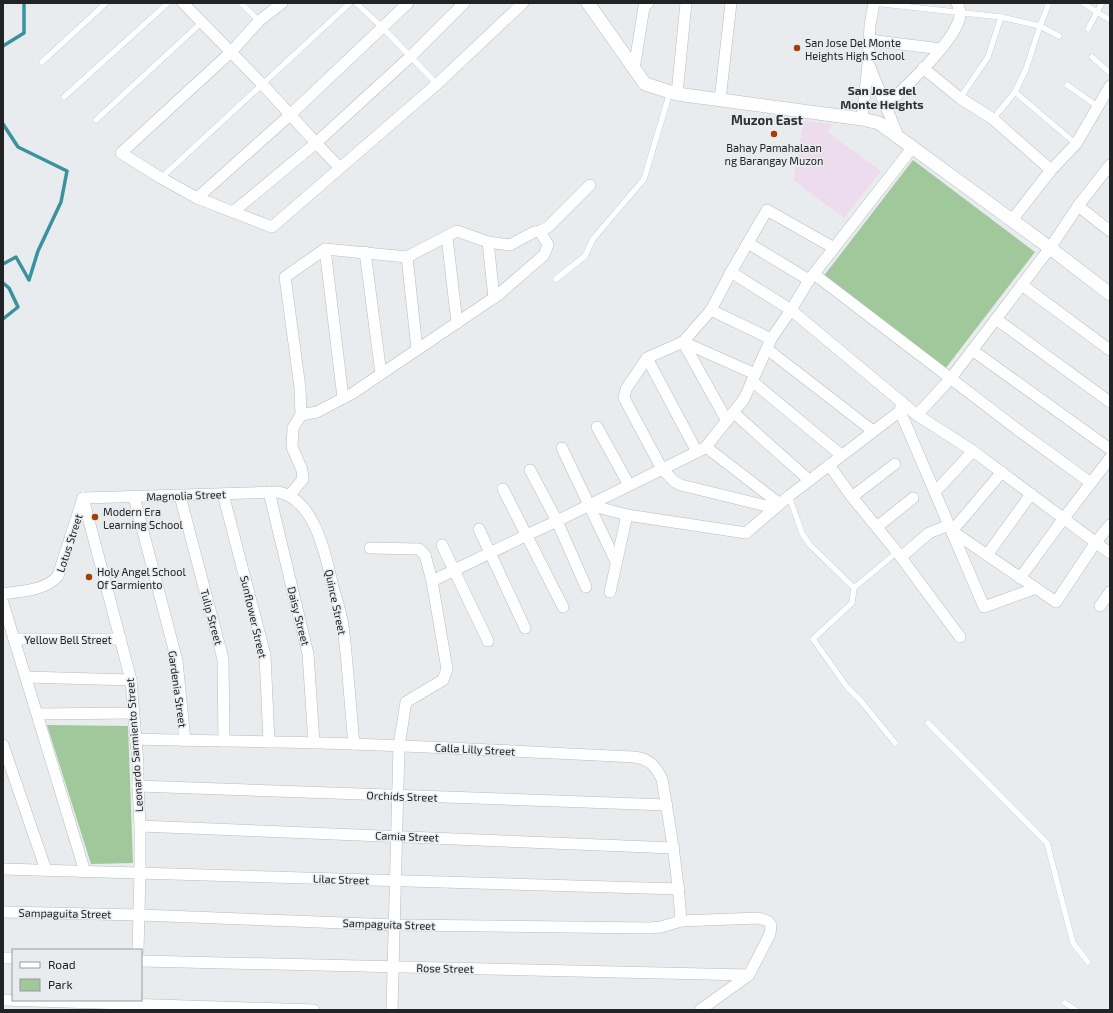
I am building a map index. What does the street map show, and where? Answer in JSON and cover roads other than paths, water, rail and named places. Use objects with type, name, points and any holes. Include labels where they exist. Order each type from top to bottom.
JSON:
[{"type":"street","points":[[183,3],[263,85],[340,168]]},
{"type":"street","points":[[282,3],[259,21],[231,52],[121,153],[197,198],[272,227],[437,84],[523,3]]},
{"type":"street","points":[[197,198],[290,114],[408,3]]},
{"type":"street","points":[[234,212],[316,143],[411,56],[464,3]]},
{"type":"street","points":[[588,3],[645,84],[673,93],[862,119],[879,123],[1050,248],[1110,294]]},
{"type":"street","points":[[634,69],[644,7],[648,3]]},
{"type":"street","points":[[673,93],[686,3]]},
{"type":"street","points":[[720,100],[731,3]]},
{"type":"street","points":[[862,119],[868,64],[870,25],[874,3],[871,3]]},
{"type":"street","points":[[886,106],[941,49],[955,31],[959,8]]},
{"type":"street","points":[[869,40],[941,49]]},
{"type":"street","points":[[868,64],[898,136]]},
{"type":"street","points":[[923,68],[960,98],[993,119],[1051,170]]},
{"type":"street","points":[[1012,220],[1051,170],[1076,144],[1110,86]]},
{"type":"street","points":[[432,581],[702,449],[744,399],[768,344],[812,277],[913,147]]},
{"type":"street","points":[[917,414],[950,378],[1050,248],[1078,206],[1108,172]]},
{"type":"street","points":[[289,496],[303,479],[302,470],[292,447],[293,428],[301,414],[300,388],[285,277],[325,249],[408,257],[457,231],[488,242],[510,244],[548,227],[590,185]]},
{"type":"street","points":[[1078,206],[1110,231]]},
{"type":"street","points":[[778,506],[681,485],[675,482],[662,469],[624,398],[626,389],[646,358],[683,342],[711,310],[767,210],[834,248]]},
{"type":"street","points":[[301,414],[317,412],[343,398],[494,298],[544,255],[548,244],[540,231]]},
{"type":"street","points":[[447,237],[457,323]]},
{"type":"street","points":[[488,242],[494,298]]},
{"type":"street","points":[[748,243],[812,277],[1091,483]]},
{"type":"street","points":[[325,249],[343,398]]},
{"type":"street","points":[[365,252],[381,374]]},
{"type":"street","points":[[408,257],[418,349]]},
{"type":"street","points":[[731,272],[791,310],[901,406],[917,414],[973,451],[1110,553]]},
{"type":"street","points":[[1022,284],[1110,350]]},
{"type":"street","points":[[711,310],[768,344],[873,432]]},
{"type":"street","points":[[996,319],[1110,402]]},
{"type":"street","points":[[683,342],[754,377],[841,455]]},
{"type":"street","points":[[683,342],[730,417],[810,480]]},
{"type":"street","points":[[972,350],[1110,449]]},
{"type":"street","points":[[646,358],[702,449],[778,506]]},
{"type":"street","points":[[590,505],[627,516],[746,533],[789,496],[873,432],[901,406]]},
{"type":"street","points":[[901,406],[935,492],[984,607],[1036,588]]},
{"type":"street","points":[[597,427],[629,485]]},
{"type":"street","points":[[562,448],[616,562]]},
{"type":"street","points":[[935,492],[973,451]]},
{"type":"street","points":[[1020,578],[1110,458]]},
{"type":"street","points":[[852,497],[895,464]]},
{"type":"street","points":[[829,465],[960,637]]},
{"type":"street","points":[[530,470],[557,521],[586,587]]},
{"type":"street","points":[[899,555],[929,533],[950,528],[1002,472]]},
{"type":"street","points":[[503,489],[562,607]]},
{"type":"street","name":"Magnolia Street","points":[[83,498],[268,492],[278,492],[289,496]]},
{"type":"street","name":"Daisy Street","points":[[268,492],[308,654],[314,743]]},
{"type":"street","name":"Sunflower Street","points":[[224,494],[264,655],[269,742]]},
{"type":"street","points":[[987,555],[1031,494]]},
{"type":"street","name":"Tulip Street","points":[[180,496],[223,659],[224,741]]},
{"type":"street","name":"Quince Street","points":[[289,496],[301,505],[311,519],[320,538],[328,566],[343,624],[354,744]]},
{"type":"street","name":"Gardenia Street","points":[[134,497],[177,661],[185,741]]},
{"type":"street","name":"Lotus Street","points":[[3,594],[45,586],[53,582],[58,576],[83,498]]},
{"type":"street","name":"Leonardo Sarmiento Street","points":[[83,498],[131,680],[138,764],[140,826],[140,915],[138,949]]},
{"type":"street","points":[[877,527],[913,498]]},
{"type":"street","points":[[610,592],[627,516]]},
{"type":"street","points":[[950,528],[1056,602],[1096,542],[1110,525]]},
{"type":"street","points":[[479,529],[525,628]]},
{"type":"street","points":[[442,545],[488,641]]},
{"type":"street","points":[[370,548],[419,549],[425,555],[432,581],[447,669],[443,680],[406,702],[399,746],[392,1010]]},
{"type":"street","points":[[1100,606],[1110,592]]},
{"type":"street","points":[[3,603],[85,872]]},
{"type":"street","name":"Yellow Bell Street","points":[[14,639],[121,639]]},
{"type":"street","points":[[26,677],[131,680]]},
{"type":"street","points":[[38,714],[133,713]]},
{"type":"street","name":"Calla Lilly Street","points":[[135,738],[185,741],[354,744],[644,758],[658,770],[662,779],[674,848],[681,921]]},
{"type":"street","points":[[3,745],[46,870]]},
{"type":"street","name":"Orchids Street","points":[[138,786],[666,805]]},
{"type":"street","name":"Camia Street","points":[[140,826],[674,848]]},
{"type":"street","name":"Lilac Street","points":[[3,869],[679,889]]},
{"type":"street","name":"Sampaguita Street","points":[[3,912],[140,915],[395,925],[649,928],[681,921],[758,918],[768,921],[771,925],[770,934],[749,974]]},
{"type":"street","name":"Rose Street","points":[[142,961],[749,974]]},
{"type":"street","points":[[700,1010],[749,974]]},
{"type":"street","points":[[30,1001],[314,1010]]},
{"type":"lane","points":[[42,62],[106,3]]},
{"type":"lane","points":[[64,97],[168,3]]},
{"type":"lane","points":[[240,3],[259,21]]},
{"type":"lane","points":[[161,178],[350,3]]},
{"type":"lane","points":[[356,3],[383,28],[437,84]]},
{"type":"lane","points":[[874,3],[959,8],[1040,26],[1059,36]]},
{"type":"lane","points":[[993,119],[1015,92],[1026,68],[1049,3]]},
{"type":"lane","points":[[1083,3],[1110,20]]},
{"type":"lane","points":[[1088,29],[1102,3]]},
{"type":"lane","points":[[960,98],[988,57],[1001,17]]},
{"type":"lane","points":[[96,120],[202,22]]},
{"type":"lane","points":[[1092,57],[1110,73]]},
{"type":"lane","points":[[1068,85],[1098,106]]},
{"type":"lane","points":[[1015,92],[1076,144]]},
{"type":"lane","points":[[556,279],[585,256],[593,239],[644,179],[673,93]]},
{"type":"lane","points":[[789,496],[802,533],[809,544],[854,588]]},
{"type":"lane","points":[[895,743],[861,701],[847,687],[813,639],[852,603],[854,588],[899,555]]},
{"type":"lane","points":[[928,723],[1047,843],[1073,943],[1088,962]]},
{"type":"lane","points":[[1064,1003],[1076,1010]]},
{"type":"waterway","points":[[3,46],[24,33],[24,3]]},
{"type":"waterway","points":[[3,124],[18,147],[67,171],[61,202],[38,251],[29,280],[16,257],[3,264]]},
{"type":"waterway","points":[[3,283],[9,288],[18,307],[3,319]]},
{"type":"place","name":"San Jose Del Monte Heights High School","points":[[797,48]]},
{"type":"place","name":"Bahay Pamahalaan ng Barangay Muzon","points":[[774,134]]},
{"type":"place","name":"Modern Era Learning School","points":[[95,517]]},
{"type":"place","name":"Holy Angel School Of Sarmiento","points":[[89,577]]},
{"type":"district","name":"San Jose del Monte Heights","points":[[882,97]]},
{"type":"district","name":"Muzon East","points":[[767,120]]}]
